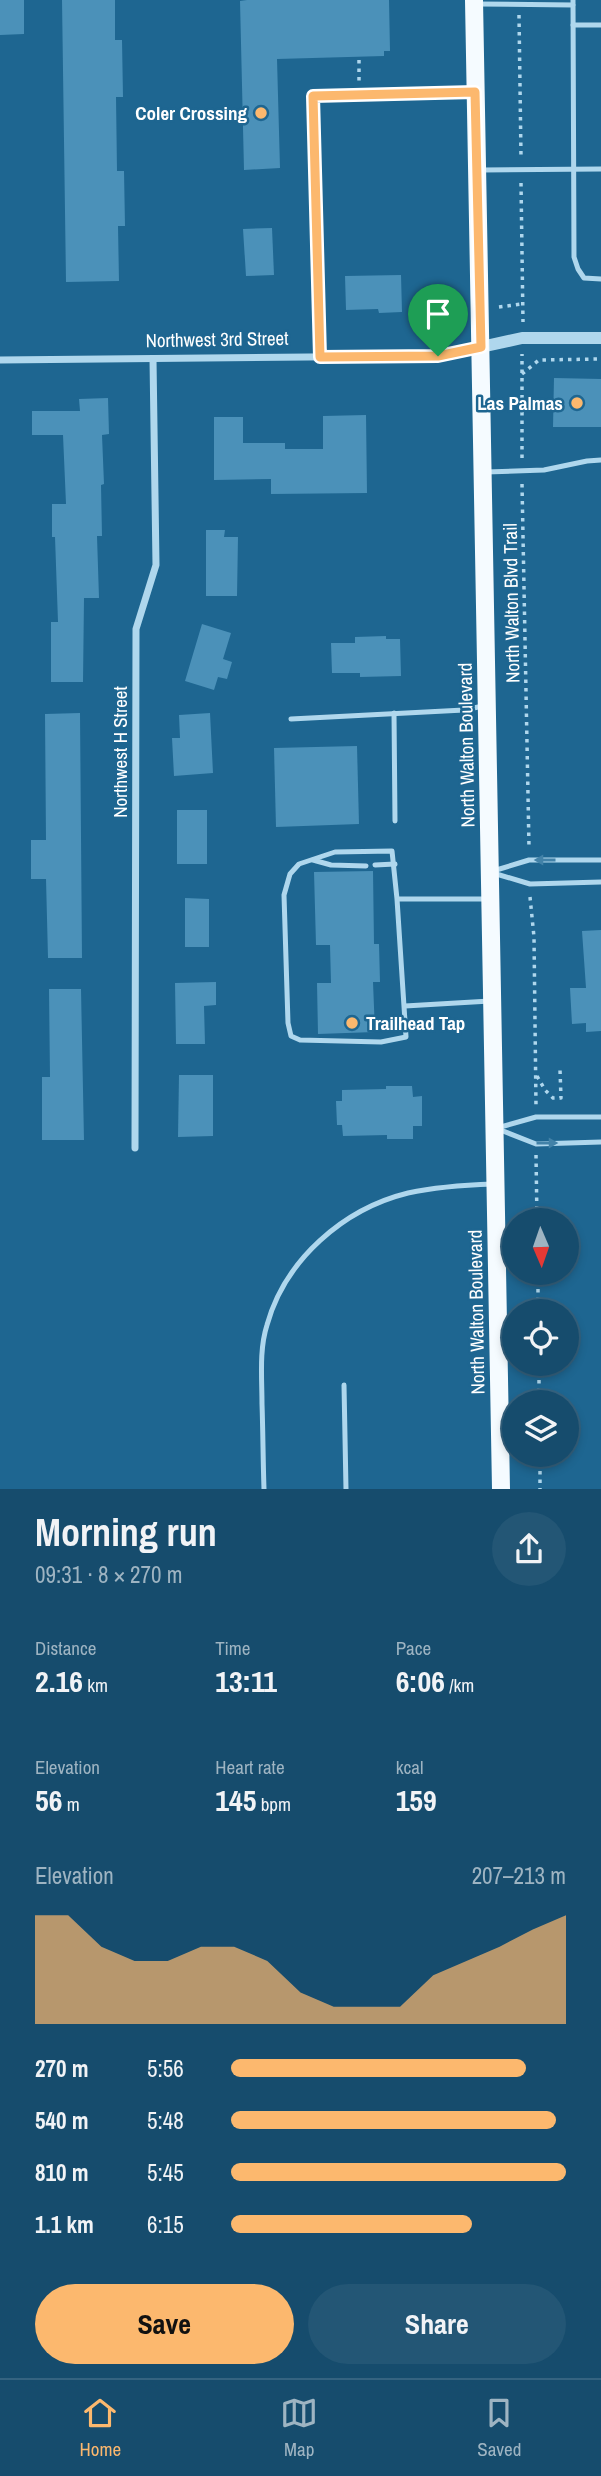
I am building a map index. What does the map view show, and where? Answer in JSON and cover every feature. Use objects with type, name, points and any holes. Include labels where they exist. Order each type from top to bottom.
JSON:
[{"type":"main road","name":"North Walton Boulevard","points":[[474,2],[501,1489]]},
{"type":"street","points":[[320,357],[313,96],[475,92]]},
{"type":"street","name":"Northwest 3rd Street","points":[[0,360],[438,356],[523,338],[601,338]]},
{"type":"street","name":"Northwest H Street","points":[[135,1147],[136,629],[156,565],[153,359]]},
{"type":"lane","points":[[474,2],[573,3],[574,257],[584,278],[601,279]]},
{"type":"lane","points":[[573,25],[601,26]]},
{"type":"lane","points":[[476,170],[601,169]]},
{"type":"lane","points":[[482,472],[544,470],[601,460]]},
{"type":"lane","points":[[291,719],[464,710],[486,705]]},
{"type":"lane","points":[[394,713],[395,821]]},
{"type":"lane","points":[[392,851],[395,864],[405,1037],[381,1042],[300,1040],[291,1035],[288,1023],[284,895],[289,874],[299,864],[335,852],[392,851]]},
{"type":"lane","points":[[312,860],[331,865],[366,866]]},
{"type":"lane","points":[[490,872],[529,860],[601,860]]},
{"type":"lane","points":[[375,865],[395,864]]},
{"type":"lane","points":[[490,872],[530,884],[601,883]]},
{"type":"lane","points":[[397,900],[491,899]]},
{"type":"lane","points":[[405,1006],[493,1001]]},
{"type":"lane","points":[[495,1128],[536,1116],[601,1117]]},
{"type":"lane","points":[[495,1128],[536,1144],[601,1142]]},
{"type":"lane","points":[[264,1489],[261,1363],[266,1326],[281,1290],[302,1259],[325,1235],[344,1221],[381,1203],[405,1194],[442,1187],[495,1184]]},
{"type":"lane","points":[[344,1385],[346,1489]]},
{"type":"path","points":[[359,60],[359,83]]},
{"type":"path","points":[[516,305],[523,304]]},
{"type":"path","points":[[522,374],[539,360],[601,359]]},
{"type":"path","name":"North Walton Blvd Trail","points":[[522,367],[529,838]]},
{"type":"path","points":[[530,902],[534,937],[536,1085]]},
{"type":"path","points":[[536,1074],[553,1098],[561,1098],[560,1070]]},
{"type":"path","points":[[537,1165],[537,1208]]},
{"type":"path","points":[[540,1467],[540,1489]]},
{"type":"building","points":[[0,0],[24,0],[24,34],[0,35]]},
{"type":"building","points":[[62,0],[115,0],[115,40],[122,40],[123,97],[116,97],[117,171],[124,171],[125,226],[118,226],[119,281],[66,282]]},
{"type":"building","name":"Coler Crossing","points":[[389,0],[390,51],[384,51],[384,56],[277,59],[280,168],[244,170],[240,1]]},
{"type":"building","points":[[272,228],[274,275],[246,276],[243,229]]},
{"type":"building","points":[[401,275],[402,312],[379,313],[378,309],[346,310],[345,276]]},
{"type":"building","name":"Las Palmas","points":[[554,378],[601,379],[601,427],[553,427]]},
{"type":"building","points":[[108,398],[109,434],[102,435],[102,536],[97,536],[99,598],[84,598],[83,682],[51,682],[51,622],[58,622],[52,504],[66,504],[63,435],[32,435],[32,411],[80,411],[79,399]]},
{"type":"building","points":[[366,415],[367,493],[271,494],[271,479],[214,480],[214,417],[243,417],[243,443],[285,443],[285,449],[323,449],[323,416]]},
{"type":"building","points":[[206,530],[225,530],[224,537],[238,537],[237,596],[206,596]]},
{"type":"building","points":[[202,624],[231,633],[223,659],[232,662],[227,679],[218,677],[214,690],[185,681]]},
{"type":"building","points":[[386,636],[386,639],[400,639],[401,676],[360,677],[360,673],[332,673],[331,643],[355,643],[355,637]]},
{"type":"building","points":[[80,713],[82,958],[48,958],[46,879],[31,879],[31,840],[46,840],[45,714]]},
{"type":"building","points":[[210,713],[213,773],[174,776],[172,738],[180,738],[179,715]]},
{"type":"building","points":[[357,746],[359,824],[276,827],[274,748]]},
{"type":"building","points":[[177,810],[207,810],[207,864],[177,864]]},
{"type":"building","points":[[373,871],[374,944],[379,944],[380,982],[373,982],[375,1032],[318,1034],[317,983],[331,983],[330,945],[316,945],[314,872]]},
{"type":"building","points":[[185,898],[209,899],[209,947],[185,947]]},
{"type":"building","points":[[601,930],[601,1031],[586,1032],[586,1023],[572,1024],[570,988],[586,988],[582,931]]},
{"type":"building","points":[[216,982],[216,1005],[204,1006],[205,1044],[176,1044],[175,983]]},
{"type":"building","points":[[49,989],[81,989],[84,1140],[42,1140],[42,1077],[50,1077]]},
{"type":"building","points":[[179,1075],[213,1075],[213,1136],[178,1137]]},
{"type":"building","points":[[386,1086],[412,1086],[413,1097],[422,1096],[422,1126],[413,1126],[413,1139],[387,1139],[387,1135],[343,1136],[342,1125],[337,1125],[336,1101],[342,1101],[342,1090],[386,1089]]},
{"type":"place","name":"Coler Crossing","points":[[261,113]]},
{"type":"place","name":"Las Palmas","points":[[577,403]]},
{"type":"place","name":"Trailhead Tap","points":[[352,1023]]},
{"type":"route","points":[[475,92],[481,347],[438,356],[320,357],[313,96],[475,92]]}]
